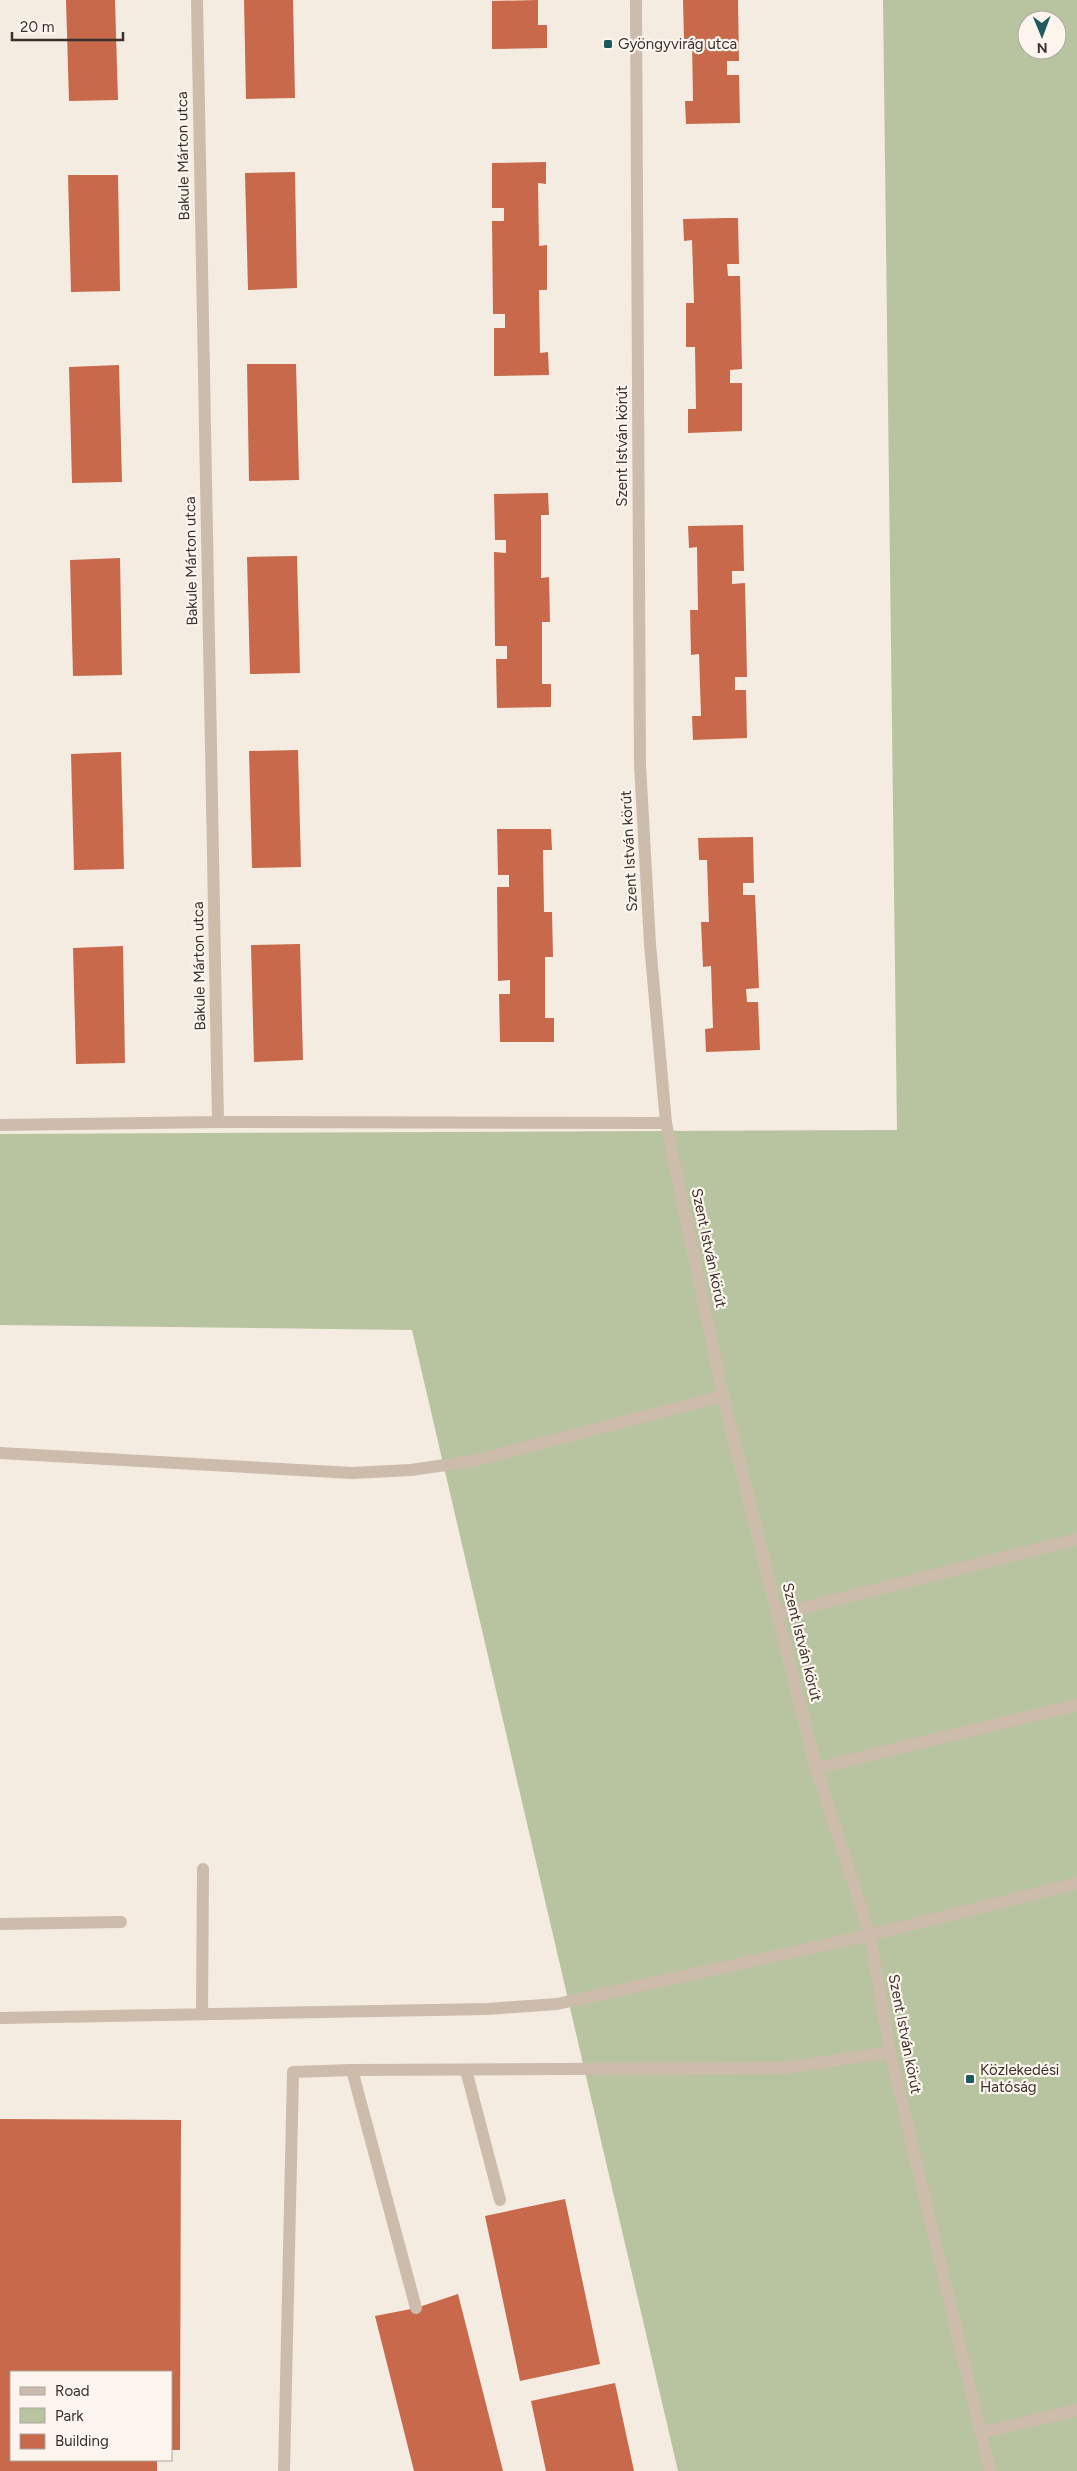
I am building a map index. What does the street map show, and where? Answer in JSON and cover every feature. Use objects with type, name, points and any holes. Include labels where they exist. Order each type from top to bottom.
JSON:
[{"type":"street","name":"Bakule Márton utca","points":[[196,0],[218,1122]]},
{"type":"street","name":"Szent István körút","points":[[636,0],[640,766],[650,944],[666,1123],[724,1396],[816,1768],[870,1935],[890,2052],[990,2471]]},
{"type":"street","points":[[0,1125],[218,1122],[666,1123]]},
{"type":"street","points":[[0,1453],[352,1473],[411,1470],[473,1461],[724,1396]]},
{"type":"street","points":[[778,1614],[1077,1539]]},
{"type":"street","points":[[816,1768],[1077,1705]]},
{"type":"street","points":[[202,2014],[203,1869]]},
{"type":"street","points":[[0,2018],[488,2009],[557,2004],[870,1935],[1077,1883]]},
{"type":"street","points":[[0,1924],[121,1922]]},
{"type":"street","points":[[284,2471],[292,2072],[352,2070],[784,2068],[890,2052]]},
{"type":"street","points":[[352,2070],[416,2308]]},
{"type":"street","points":[[466,2070],[500,2200]]},
{"type":"street","points":[[980,2433],[1077,2410]]},
{"type":"green space","points":[[883,0],[1077,0],[1077,2471],[678,2471],[412,1330],[0,1325],[0,1134],[897,1130]]},
{"type":"building","points":[[66,0],[115,0],[118,100],[69,101]]},
{"type":"building","points":[[244,0],[293,0],[295,98],[246,99]]},
{"type":"building","points":[[538,0],[538,25],[547,25],[547,48],[492,49],[492,1]]},
{"type":"building","points":[[683,0],[738,0],[739,61],[727,61],[727,75],[739,75],[740,123],[686,124],[685,101],[693,101],[692,39],[684,39]]},
{"type":"building","points":[[546,162],[546,184],[538,183],[539,246],[547,245],[547,290],[539,290],[540,353],[548,352],[549,375],[494,376],[494,328],[505,328],[505,314],[493,314],[492,221],[504,221],[504,208],[492,208],[492,163]]},
{"type":"building","points":[[295,172],[297,288],[248,290],[245,173]]},
{"type":"building","points":[[68,175],[118,175],[120,291],[71,292]]},
{"type":"building","points":[[738,218],[739,264],[727,264],[728,276],[740,276],[742,369],[730,370],[730,383],[742,383],[742,431],[688,433],[688,409],[696,409],[695,347],[686,347],[686,303],[694,303],[692,240],[684,241],[683,219]]},
{"type":"building","points":[[247,364],[296,364],[299,480],[249,481]]},
{"type":"building","points":[[119,365],[122,482],[72,483],[69,367]]},
{"type":"building","points":[[548,493],[549,515],[541,515],[541,578],[549,577],[550,622],[542,622],[542,684],[551,684],[551,707],[497,708],[496,659],[507,659],[507,646],[495,646],[494,552],[506,553],[506,540],[495,540],[494,494]]},
{"type":"building","points":[[743,525],[744,571],[732,571],[732,584],[745,583],[747,677],[735,677],[735,690],[746,690],[747,738],[693,740],[692,716],[701,716],[699,654],[691,655],[690,610],[698,610],[697,547],[689,548],[688,526]]},
{"type":"building","points":[[297,556],[300,673],[250,674],[247,557]]},
{"type":"building","points":[[120,558],[122,675],[73,676],[70,560]]},
{"type":"building","points":[[298,750],[301,867],[252,868],[249,751]]},
{"type":"building","points":[[121,752],[124,869],[74,870],[71,754]]},
{"type":"building","points":[[497,829],[551,829],[552,850],[543,850],[544,912],[552,912],[553,957],[545,957],[545,1018],[554,1018],[554,1042],[500,1042],[499,994],[510,994],[510,980],[498,981],[497,887],[509,887],[509,875],[498,875]]},
{"type":"building","points":[[753,837],[754,883],[743,883],[743,895],[755,895],[759,988],[746,989],[747,1002],[758,1002],[760,1050],[706,1052],[705,1029],[713,1028],[711,966],[703,967],[701,922],[709,922],[707,860],[699,860],[698,838]]},
{"type":"building","points":[[300,944],[303,1060],[254,1062],[251,945]]},
{"type":"building","points":[[123,946],[125,1063],[76,1064],[73,948]]},
{"type":"building","points":[[0,2119],[181,2120],[180,2450],[172,2450],[172,2371],[10,2371],[10,2461],[157,2461],[157,2471],[0,2471]]},
{"type":"building","points":[[565,2199],[600,2364],[520,2381],[485,2216]]},
{"type":"building","points":[[458,2294],[503,2471],[414,2471],[375,2316],[416,2308]]},
{"type":"building","points":[[615,2383],[634,2471],[546,2471],[531,2401]]},
{"type":"place","name":"Gyöngyvirág utca","points":[[608,44]]},
{"type":"place","name":"Közlekedési Hatóság","points":[[970,2079]]}]
